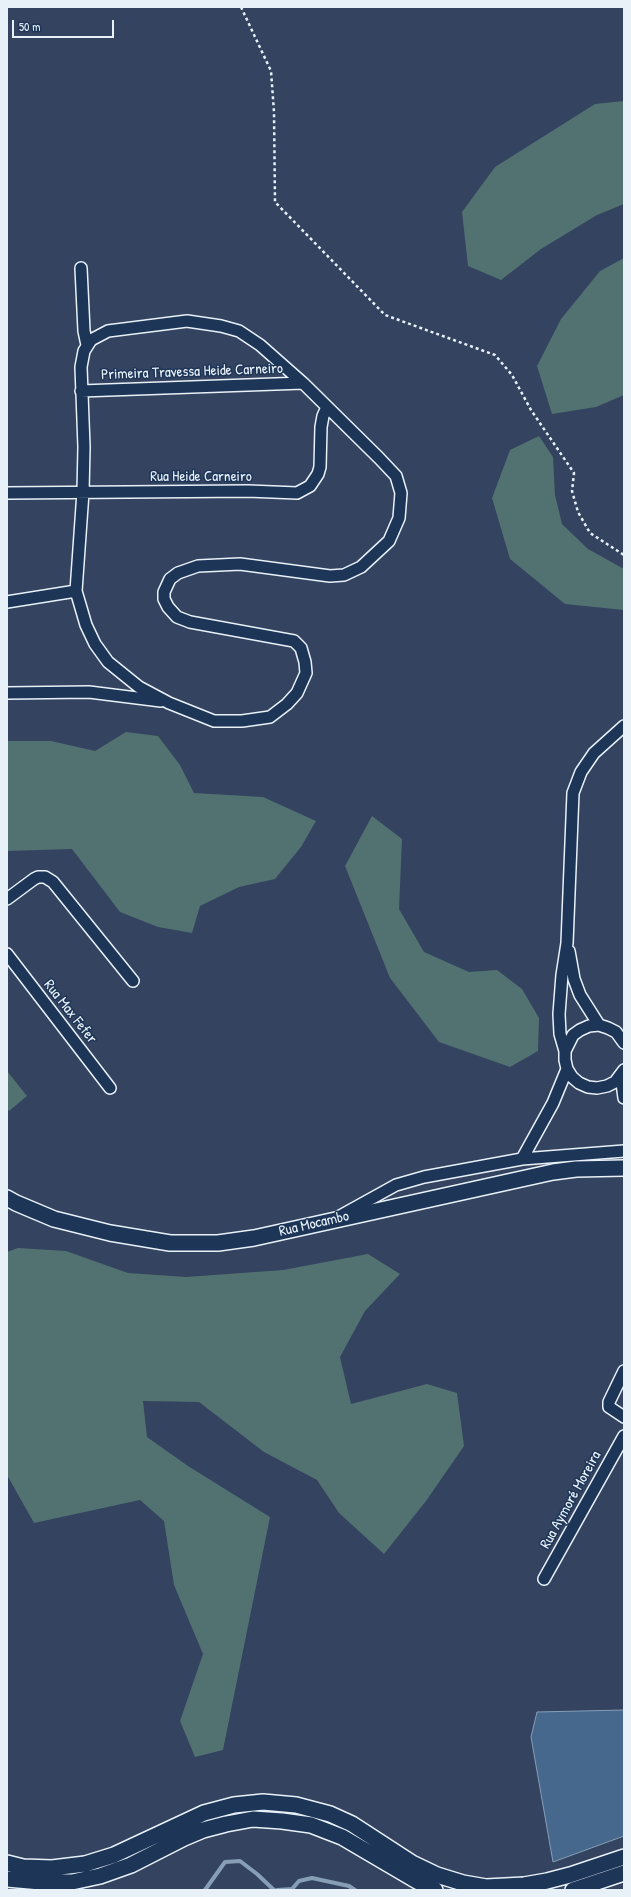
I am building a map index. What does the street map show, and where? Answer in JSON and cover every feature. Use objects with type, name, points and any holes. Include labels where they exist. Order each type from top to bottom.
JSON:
[{"type":"main road","name":"Rua Mocambo","points":[[7,1198],[54,1219],[110,1233],[170,1243],[218,1243],[247,1239],[553,1172],[576,1169],[624,1168]]},
{"type":"main road","points":[[7,1863],[23,1867],[52,1868],[84,1864],[114,1855],[204,1813],[234,1805],[263,1802],[296,1805],[330,1814],[352,1824],[412,1863],[437,1875],[462,1883],[486,1886],[524,1885],[570,1875],[624,1857]]},
{"type":"main road","points":[[7,1879],[41,1882],[72,1882],[100,1876],[131,1865],[203,1830],[254,1819],[311,1825],[342,1837],[416,1881],[435,1890]]},
{"type":"main road","points":[[572,1890],[624,1874]]},
{"type":"street","points":[[82,268],[84,331],[87,345]]},
{"type":"street","points":[[187,321],[221,326],[239,331],[260,345],[303,383],[396,476],[402,500],[399,518],[389,542],[361,567],[344,575],[324,575],[240,564],[198,566],[178,573],[170,579],[164,592],[164,599],[168,608],[177,618],[190,622],[294,641],[303,653],[306,673],[297,693],[287,704],[270,717],[242,721],[214,720],[169,703],[139,687],[108,662],[95,644],[86,625],[76,591],[83,492],[84,447],[81,367],[84,351],[87,345],[91,340],[108,331],[187,321]]},
{"type":"street","name":"Primeira Travessa Heide Carneiro","points":[[82,391],[303,383]]},
{"type":"street","name":"Rua Heide Carneiro","points":[[7,493],[298,493],[310,486],[318,474],[320,467],[321,427],[323,416],[327,407]]},
{"type":"street","points":[[7,602],[76,591]]},
{"type":"street","points":[[7,693],[89,692],[169,703]]},
{"type":"street","points":[[623,1072],[615,1082],[607,1086],[592,1088],[579,1083],[572,1077],[567,1069],[565,1051],[560,1034],[559,1014],[562,975],[567,943],[573,794],[581,772],[594,753],[624,726]]},
{"type":"street","points":[[7,899],[34,879],[45,876],[53,882],[133,981]]},
{"type":"street","points":[[567,943],[574,979],[580,995],[599,1025]]},
{"type":"street","name":"Rua Max Fefer","points":[[7,954],[110,1088]]},
{"type":"street","points":[[565,1051],[568,1043],[580,1030],[589,1026],[599,1025],[620,1031],[624,1043]]},
{"type":"street","points":[[522,1159],[553,1103],[567,1069]]},
{"type":"street","points":[[623,1072],[624,1098]]},
{"type":"street","points":[[332,1220],[396,1185],[424,1177],[522,1159],[624,1151]]},
{"type":"street","points":[[624,1371],[609,1402],[609,1407],[624,1417]]},
{"type":"street","name":"Rua Aymoré Moreira","points":[[544,1579],[624,1436]]},
{"type":"path","points":[[241,7],[271,71],[274,112],[275,202],[385,315],[495,355],[512,375],[531,410],[574,473],[572,491],[578,512],[590,533],[624,555]]},
{"type":"green space","points":[[624,101],[624,204],[597,215],[541,249],[501,280],[468,266],[462,212],[495,167],[595,104]]},
{"type":"green space","points":[[624,258],[624,395],[596,407],[552,414],[537,366],[561,319],[600,271]]},
{"type":"green space","points":[[539,436],[553,457],[555,495],[562,524],[588,549],[624,569],[624,610],[565,604],[510,559],[492,498],[510,450]]},
{"type":"green space","points":[[126,732],[158,736],[180,765],[194,793],[263,797],[316,821],[301,847],[275,879],[239,887],[200,906],[192,933],[158,927],[120,912],[72,849],[7,851],[7,741],[51,741],[95,751]]},
{"type":"green space","points":[[372,816],[402,839],[399,909],[424,952],[469,972],[497,970],[522,989],[539,1018],[538,1051],[510,1067],[439,1042],[390,978],[345,866]]},
{"type":"green space","points":[[7,1071],[27,1096],[9,1111],[7,1108]]},
{"type":"green space","points":[[18,1248],[66,1251],[128,1273],[186,1277],[283,1270],[368,1254],[400,1274],[365,1311],[340,1357],[351,1404],[427,1384],[457,1393],[464,1446],[426,1501],[384,1554],[339,1513],[317,1480],[264,1452],[199,1402],[143,1401],[147,1437],[188,1466],[270,1517],[223,1750],[195,1757],[180,1721],[203,1654],[174,1585],[164,1521],[140,1500],[34,1523],[7,1475],[7,1252]]},
{"type":"water","points":[[624,1710],[624,1836],[553,1862],[531,1737],[537,1712]]},
{"type":"waterway","points":[[205,1890],[225,1862],[240,1861],[274,1890]]},
{"type":"waterway","points":[[277,1890],[292,1889],[299,1881],[312,1878],[349,1886],[355,1890]]}]
